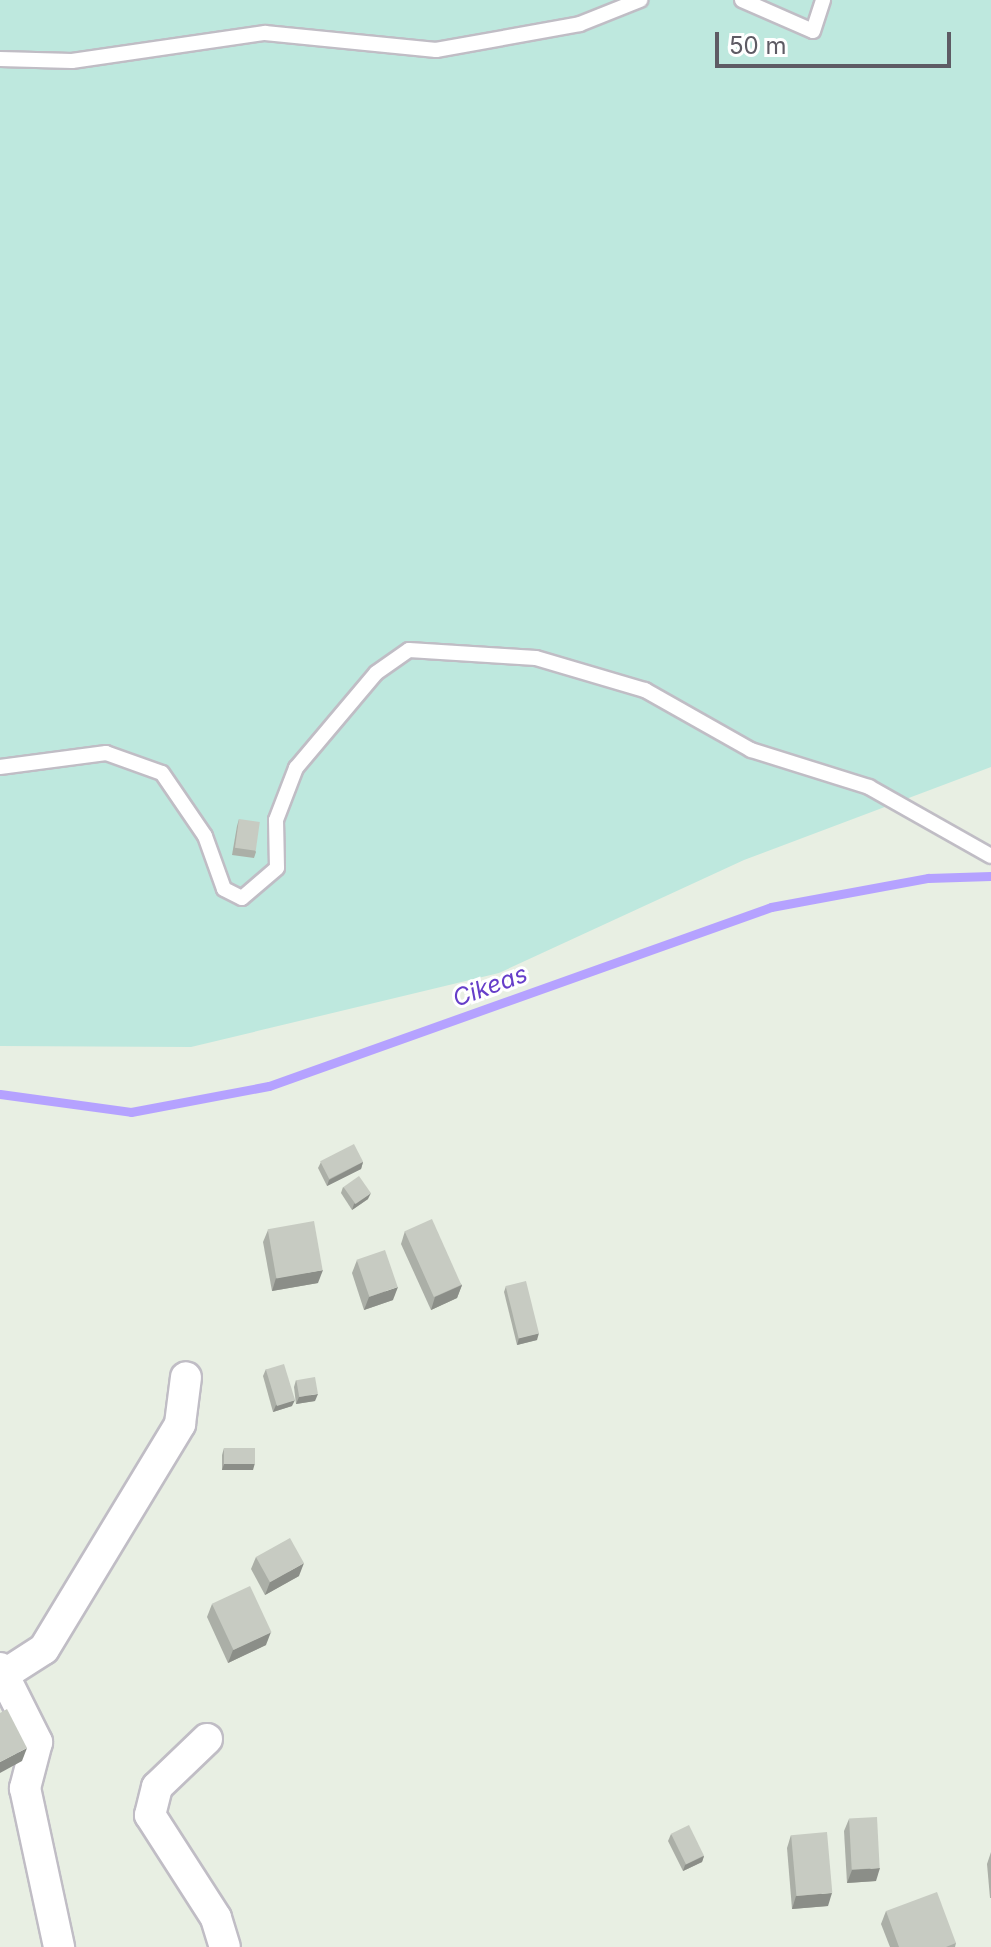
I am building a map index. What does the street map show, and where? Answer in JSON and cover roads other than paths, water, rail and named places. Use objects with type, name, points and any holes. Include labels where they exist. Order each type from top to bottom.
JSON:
[{"type":"street","points":[[59,1947],[13,1789],[37,1742],[3,1671],[44,1649],[180,1424],[186,1377]]},
{"type":"street","points":[[207,1739],[157,1787],[150,1815],[216,1918],[225,1947]]},
{"type":"lane","points":[[0,59],[72,61],[265,33],[436,50],[580,24],[640,0]]},
{"type":"lane","points":[[742,0],[813,31],[823,0]]},
{"type":"lane","points":[[0,767],[106,753],[162,773],[205,836],[224,889],[242,898],[277,868],[276,820],[296,768],[376,673],[409,650],[536,658],[645,690],[751,750],[869,787],[991,856]]},
{"type":"waterway","name":"Cikeas","points":[[0,1094],[131,1112],[269,1086],[771,907],[928,878],[991,876]]}]
